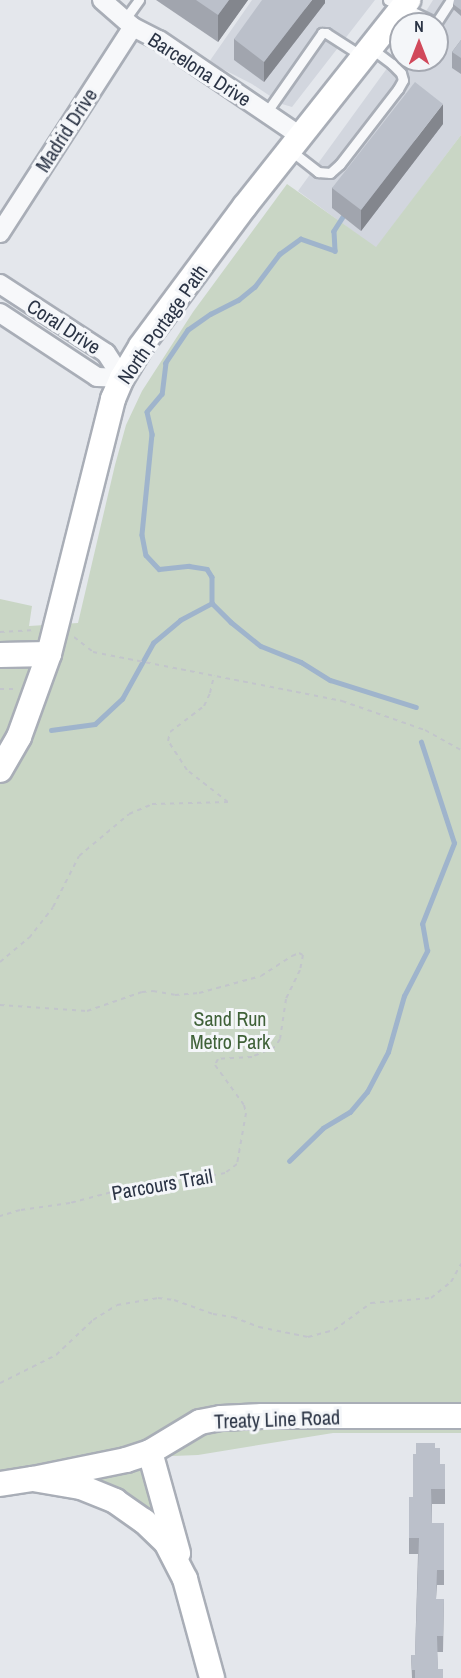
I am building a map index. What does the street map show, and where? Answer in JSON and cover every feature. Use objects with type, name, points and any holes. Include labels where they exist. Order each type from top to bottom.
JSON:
[{"type":"main road","name":"North Portage Path","points":[[0,770],[20,737],[49,654],[113,399],[122,378],[141,346],[295,143],[368,53],[399,3]]},
{"type":"main road","points":[[0,655],[49,654]]},
{"type":"main road","name":"Treaty Line Road","points":[[33,1479],[126,1460],[150,1452],[200,1422],[221,1418],[461,1416]]},
{"type":"main road","points":[[150,1452],[212,1678]]},
{"type":"main road","points":[[0,1484],[33,1479],[81,1487],[124,1508],[144,1521],[166,1542],[185,1579]]},
{"type":"street","name":"Barcelona Drive","points":[[102,0],[129,23],[159,40],[266,113],[295,143]]},
{"type":"street","name":"Madrid Drive","points":[[0,232],[129,23]]},
{"type":"street","name":"Coral Drive","points":[[0,284],[106,353],[122,378]]},
{"type":"street","name":"Coral Drive","points":[[0,313],[97,377],[122,378]]},
{"type":"lane","points":[[129,23],[139,0]]},
{"type":"lane","points":[[399,3],[436,23],[451,0]]},
{"type":"lane","points":[[266,113],[322,33],[392,64],[403,80],[399,89],[340,164],[330,173],[318,172],[295,143]]},
{"type":"path","points":[[0,632],[35,630]]},
{"type":"path","points":[[93,652],[354,704],[426,730],[461,750]]},
{"type":"path","points":[[0,962],[29,938],[53,907],[79,856],[129,814],[152,804],[228,802],[187,770],[168,741],[170,732],[204,706],[214,675]]},
{"type":"path","points":[[0,689],[20,688]]},
{"type":"path","name":"Parcours Trail","points":[[0,1005],[87,1011],[142,992],[153,991],[175,995],[199,993],[261,976],[292,956],[303,955],[300,970],[286,999],[280,1040],[275,1047],[252,1057],[218,1059],[215,1065],[244,1105],[246,1113],[237,1164],[225,1173],[153,1181],[70,1203],[20,1210],[0,1216]]},
{"type":"path","points":[[0,1383],[56,1354],[93,1320],[117,1305],[158,1298],[174,1300],[259,1327],[308,1337],[334,1330],[371,1303],[431,1298],[443,1291],[460,1269],[461,1264]]},
{"type":"shaded area","points":[[252,0],[375,0],[292,107],[282,104],[252,84],[209,62]]},
{"type":"shaded area","points":[[433,0],[461,0],[461,135],[376,248],[298,191],[389,66],[389,72],[449,72],[449,12],[426,12]]},
{"type":"green space","name":"Sand Run Metro Park","points":[[461,135],[461,1433],[333,1433],[198,1455],[123,1458],[0,1484],[0,599],[32,606],[29,626],[78,623],[126,425],[142,391],[193,312],[287,184],[376,247]]},
{"type":"green space","points":[[135,1465],[148,1476],[156,1508],[148,1512],[95,1480],[94,1476]]},
{"type":"building","points":[[196,0],[229,0],[218,15]]},
{"type":"building","points":[[262,0],[312,0],[264,62],[234,39]]},
{"type":"building","points":[[454,0],[461,0],[461,10],[453,4]]},
{"type":"building","points":[[461,40],[461,58],[452,52]]},
{"type":"building","points":[[415,82],[443,104],[361,210],[332,188]]},
{"type":"building","points":[[416,1443],[435,1443],[435,1448],[440,1448],[440,1464],[445,1464],[445,1489],[431,1489],[432,1523],[444,1523],[444,1570],[437,1570],[436,1599],[444,1599],[443,1636],[437,1636],[438,1669],[443,1669],[443,1678],[415,1678],[415,1670],[412,1670],[411,1655],[415,1655],[419,1538],[409,1538],[409,1497],[413,1497],[413,1454],[416,1454]]},
{"type":"waterway","points":[[343,217],[334,231],[335,251],[301,239],[280,254],[255,287],[239,300],[211,314],[188,330],[166,363],[162,394],[147,412],[152,434],[142,535],[146,555],[159,569],[189,566],[207,569],[212,577],[212,603],[261,646],[301,662],[330,680],[416,707]]},
{"type":"waterway","points":[[51,730],[95,724],[122,699],[153,643],[180,620],[212,603]]},
{"type":"waterway","points":[[289,1161],[323,1128],[350,1112],[367,1092],[388,1052],[404,996],[427,951],[422,924],[454,843],[421,742]]}]
